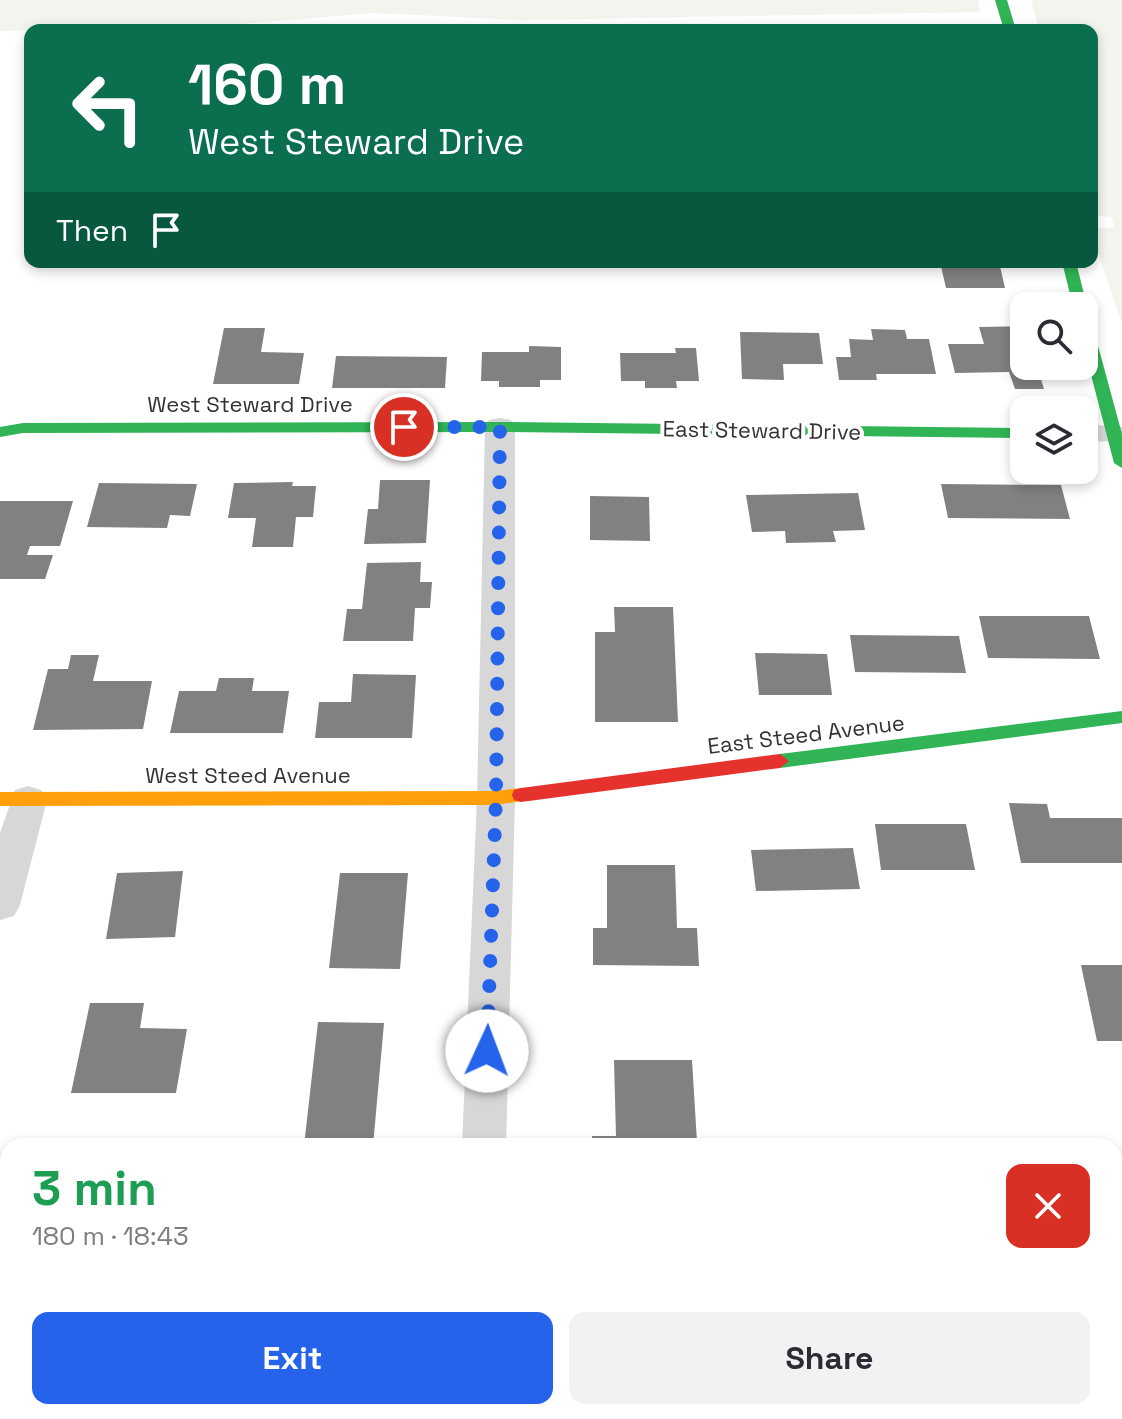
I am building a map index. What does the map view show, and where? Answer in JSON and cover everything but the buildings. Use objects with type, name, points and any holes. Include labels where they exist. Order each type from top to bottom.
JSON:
[{"type":"street","points":[[1001,0],[1008,24]]},
{"type":"street","points":[[1070,268],[1076,292]]},
{"type":"street","points":[[1095,380],[1107,443]]},
{"type":"street","points":[[484,1138],[496,798],[500,427]]},
{"type":"street","name":"West Steward Drive","points":[[0,432],[39,428],[500,427]]},
{"type":"street","name":"East Steward Drive","points":[[500,427],[1010,433]]},
{"type":"street","name":"East Steed Avenue","points":[[496,798],[1122,717]]},
{"type":"street","name":"West Steed Avenue","points":[[14,800],[496,798]]},
{"type":"street","points":[[0,905],[14,800]]},
{"type":"shaded area","points":[[0,0],[978,0],[980,12],[522,20],[374,13],[242,24],[24,24],[24,31],[0,31]]},
{"type":"shaded area","points":[[1031,0],[1122,0],[1122,324],[1098,252],[1098,228],[1114,228],[1112,217],[1098,216],[1098,24],[1037,24]]},
{"type":"traffic: fast","points":[[1001,0],[1008,24]]},
{"type":"traffic: fast","points":[[1070,268],[1076,292]]},
{"type":"traffic: fast","points":[[1098,373],[1122,463]]},
{"type":"traffic: fast","points":[[0,432],[23,428],[500,427],[1010,433]]},
{"type":"traffic: fast","points":[[780,761],[1122,717]]},
{"type":"traffic: slow","points":[[0,799],[496,798],[521,795]]},
{"type":"traffic: jam","points":[[521,795],[780,761]]},
{"type":"route","points":[[404,427],[500,427],[496,798],[487,1051]]}]
